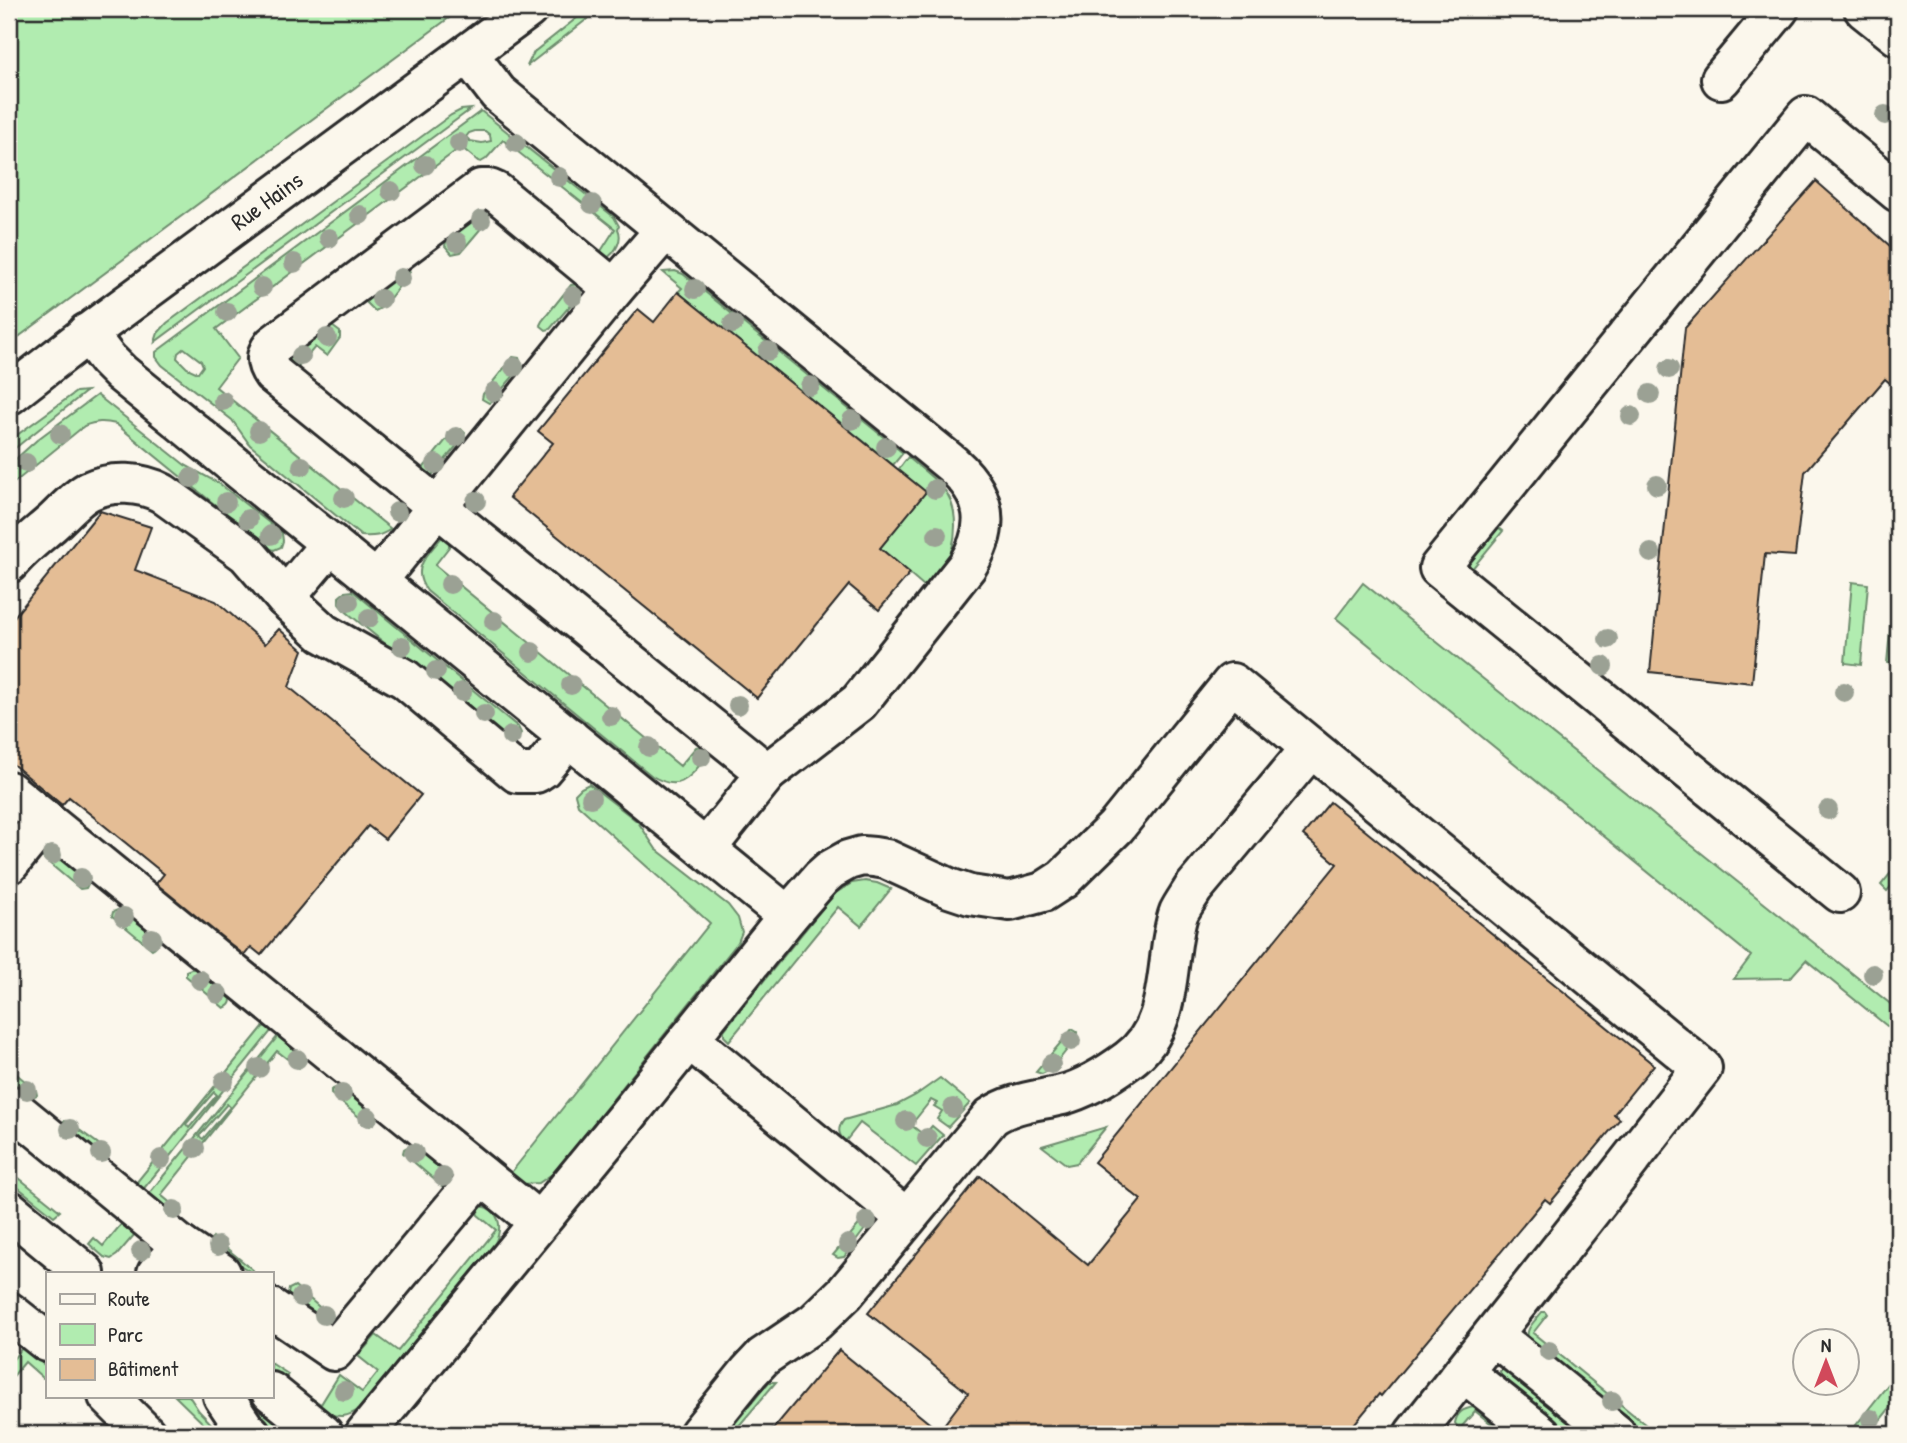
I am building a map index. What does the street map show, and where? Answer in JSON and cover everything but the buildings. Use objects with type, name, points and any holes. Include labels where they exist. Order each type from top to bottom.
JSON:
[{"type":"street","name":"Rue Hains","points":[[9,395],[87,333],[528,9]]},
{"type":"street","points":[[1721,79],[1779,9]]},
{"type":"street","points":[[1864,9],[1898,36]]},
{"type":"street","points":[[468,54],[498,93],[952,464],[974,488],[980,502],[983,521],[981,538],[967,566],[859,702],[766,773],[706,849]]},
{"type":"street","points":[[1840,893],[1439,568],[1806,116],[1898,192]]},
{"type":"street","points":[[614,289],[496,192],[481,189],[283,337],[267,352],[267,367],[272,374],[766,773]]},
{"type":"street","points":[[377,582],[614,289],[665,230]]},
{"type":"street","points":[[87,333],[121,373],[788,916]]},
{"type":"street","points":[[9,563],[19,551],[88,492],[108,485],[150,486],[247,554],[285,598],[323,633],[405,679],[517,773],[536,773],[542,769],[569,737]]},
{"type":"street","points":[[285,598],[331,543]]},
{"type":"street","points":[[365,1434],[788,916],[830,870],[862,856],[886,859],[949,888],[980,897],[1010,901],[1043,892],[1063,879],[1116,827],[1231,683],[1702,1068],[1414,1434]]},
{"type":"street","points":[[699,1434],[763,1357],[825,1315],[991,1117],[1009,1106],[1080,1089],[1129,1060],[1151,1036],[1164,1000],[1179,912],[1193,889],[1311,748]]},
{"type":"street","points":[[9,791],[539,1222]]},
{"type":"street","points":[[9,864],[44,821]]},
{"type":"street","points":[[690,1039],[906,1219]]},
{"type":"street","points":[[9,1105],[169,1260],[217,1272]]},
{"type":"street","points":[[273,1309],[334,1351],[481,1175]]},
{"type":"street","points":[[9,1210],[84,1272]]},
{"type":"street","points":[[9,1312],[46,1341]]},
{"type":"street","points":[[1493,1335],[1616,1434]]},
{"type":"street","points":[[1463,1372],[1541,1434]]},
{"type":"street","points":[[273,1394],[323,1434]]},
{"type":"street","points":[[110,1398],[146,1434]]},
{"type":"street","points":[[224,1398],[251,1434]]},
{"type":"green space","points":[[9,9],[461,9],[9,344]]},
{"type":"green space","points":[[588,9],[600,9],[527,66],[534,52]]},
{"type":"green space","points":[[471,109],[155,342],[158,333],[167,323],[451,115]]},
{"type":"green space","points":[[481,111],[614,217],[619,226],[620,237],[616,249],[607,258],[603,258],[601,251],[615,229],[503,140],[481,162],[461,147],[216,329],[238,358],[216,387],[391,529],[377,535],[361,536],[250,445],[232,420],[162,365],[156,352]],"holes":[[[475,131],[485,131],[490,135],[491,141],[470,141],[466,137]],[[184,348],[201,361],[203,366],[198,373],[187,368],[177,358]]]},
{"type":"green space","points":[[483,212],[488,214],[489,219],[461,252],[452,254],[445,246],[446,241]]},
{"type":"green space","points":[[408,267],[410,272],[383,307],[375,311],[366,302],[368,299]]},
{"type":"green space","points":[[675,271],[683,274],[903,453],[893,465],[678,292],[682,288],[663,272]]},
{"type":"green space","points":[[577,284],[582,289],[581,293],[550,329],[546,330],[540,325],[542,321],[571,285]]},
{"type":"green space","points":[[332,326],[340,332],[340,338],[327,356],[315,347],[299,366],[292,364],[292,354]]},
{"type":"green space","points":[[513,357],[519,358],[522,366],[492,401],[489,403],[482,399],[483,394]]},
{"type":"green space","points":[[87,391],[9,453],[9,443],[17,435],[76,392]]},
{"type":"green space","points":[[97,395],[185,465],[220,484],[282,533],[281,547],[274,550],[268,548],[112,423],[96,422],[84,426],[9,487],[9,465],[38,439]]},
{"type":"green space","points":[[461,429],[465,433],[464,437],[431,476],[427,474],[424,467],[454,430]]},
{"type":"green space","points":[[908,457],[942,487],[952,504],[954,515],[954,537],[949,557],[942,569],[924,586],[880,548],[925,492],[898,470]]},
{"type":"green space","points":[[1498,527],[1503,531],[1472,569],[1467,563]]},
{"type":"green space","points":[[441,538],[449,541],[449,547],[435,565],[680,766],[696,747],[701,746],[706,750],[707,756],[695,771],[684,781],[677,783],[662,781],[652,776],[427,591],[422,583],[420,569],[426,556]]},
{"type":"green space","points":[[1852,582],[1868,584],[1861,665],[1845,663]]},
{"type":"green space","points":[[1363,583],[1898,1010],[1898,1035],[1806,960],[1790,978],[1734,979],[1751,956],[1336,618]]},
{"type":"green space","points":[[1894,589],[1898,589],[1898,665],[1887,663]]},
{"type":"green space","points":[[353,591],[518,727],[521,733],[512,743],[506,743],[343,609],[339,604],[339,597],[345,592]]},
{"type":"green space","points":[[589,784],[638,822],[656,849],[728,905],[738,918],[742,932],[738,942],[555,1172],[539,1183],[522,1184],[510,1174],[710,923],[578,805],[575,794]]},
{"type":"green space","points":[[47,848],[56,850],[87,876],[89,882],[86,888],[80,889],[42,857]]},
{"type":"green space","points":[[1898,864],[1898,879],[1887,891],[1881,885]]},
{"type":"green space","points":[[865,881],[891,889],[861,926],[838,907],[729,1041],[724,1036],[724,1030],[834,894],[852,883]]},
{"type":"green space","points":[[124,909],[157,937],[156,946],[152,949],[112,916],[113,912]]},
{"type":"green space","points":[[195,969],[231,999],[229,1005],[224,1008],[186,976],[186,971]]},
{"type":"green space","points":[[267,1026],[272,1030],[141,1192],[135,1187],[136,1183],[263,1027]],"holes":[[[214,1092],[217,1095],[189,1128],[186,1124]]]},
{"type":"green space","points":[[1072,1029],[1077,1032],[1077,1037],[1051,1070],[1042,1074],[1036,1072]]},
{"type":"green space","points":[[278,1036],[304,1057],[304,1063],[299,1068],[277,1051],[161,1195],[179,1210],[179,1215],[169,1215],[147,1196]],"holes":[[[227,1104],[230,1107],[203,1139],[199,1136]]]},
{"type":"green space","points":[[9,1068],[36,1090],[37,1095],[25,1096],[9,1083]]},
{"type":"green space","points":[[940,1078],[970,1103],[948,1127],[937,1119],[942,1111],[934,1106],[937,1103],[931,1100],[911,1125],[924,1135],[932,1126],[943,1135],[916,1166],[860,1123],[845,1142],[841,1136],[839,1128],[844,1120],[897,1105]]},
{"type":"green space","points":[[340,1086],[375,1117],[376,1121],[370,1126],[331,1094],[331,1090]]},
{"type":"green space","points":[[64,1121],[108,1151],[107,1158],[102,1159],[62,1126]]},
{"type":"green space","points":[[1106,1127],[1077,1163],[1067,1165],[1042,1146]]},
{"type":"green space","points":[[409,1146],[415,1147],[448,1174],[449,1180],[443,1187],[403,1153]]},
{"type":"green space","points":[[9,1170],[60,1211],[54,1216],[15,1185],[9,1180]]},
{"type":"green space","points":[[480,1206],[487,1208],[496,1215],[499,1231],[495,1243],[358,1410],[344,1416],[329,1414],[287,1383],[321,1404],[339,1375],[362,1392],[378,1372],[358,1356],[376,1335],[398,1351],[496,1230],[478,1215],[476,1209]]},
{"type":"green space","points":[[868,1214],[871,1221],[844,1257],[833,1255]]},
{"type":"green space","points":[[123,1222],[133,1229],[135,1234],[111,1259],[104,1257],[89,1244],[94,1238],[103,1246]]},
{"type":"green space","points":[[213,1237],[253,1270],[251,1272],[210,1246]]},
{"type":"green space","points":[[295,1286],[333,1319],[329,1324],[290,1298],[289,1289]]},
{"type":"green space","points":[[1542,1312],[1547,1315],[1533,1333],[1657,1434],[1646,1434],[1528,1339],[1530,1328]]},
{"type":"green space","points":[[22,1348],[46,1366],[46,1378],[25,1362],[9,1381],[9,1364]]},
{"type":"green space","points":[[273,1364],[288,1374],[284,1381],[273,1373]]},
{"type":"green space","points":[[1504,1368],[1591,1434],[1572,1434],[1501,1376],[1500,1371]]},
{"type":"green space","points":[[1898,1372],[1898,1398],[1869,1434],[1849,1434]]},
{"type":"green space","points":[[769,1382],[776,1382],[732,1434],[726,1434]]},
{"type":"green space","points":[[177,1398],[190,1398],[221,1434],[214,1434]]},
{"type":"green space","points":[[1474,1407],[1483,1409],[1517,1434],[1504,1434],[1475,1411],[1459,1430],[1455,1423],[1457,1416]]},
{"type":"green space","points":[[262,1411],[291,1434],[281,1434],[259,1416],[258,1413]]}]
